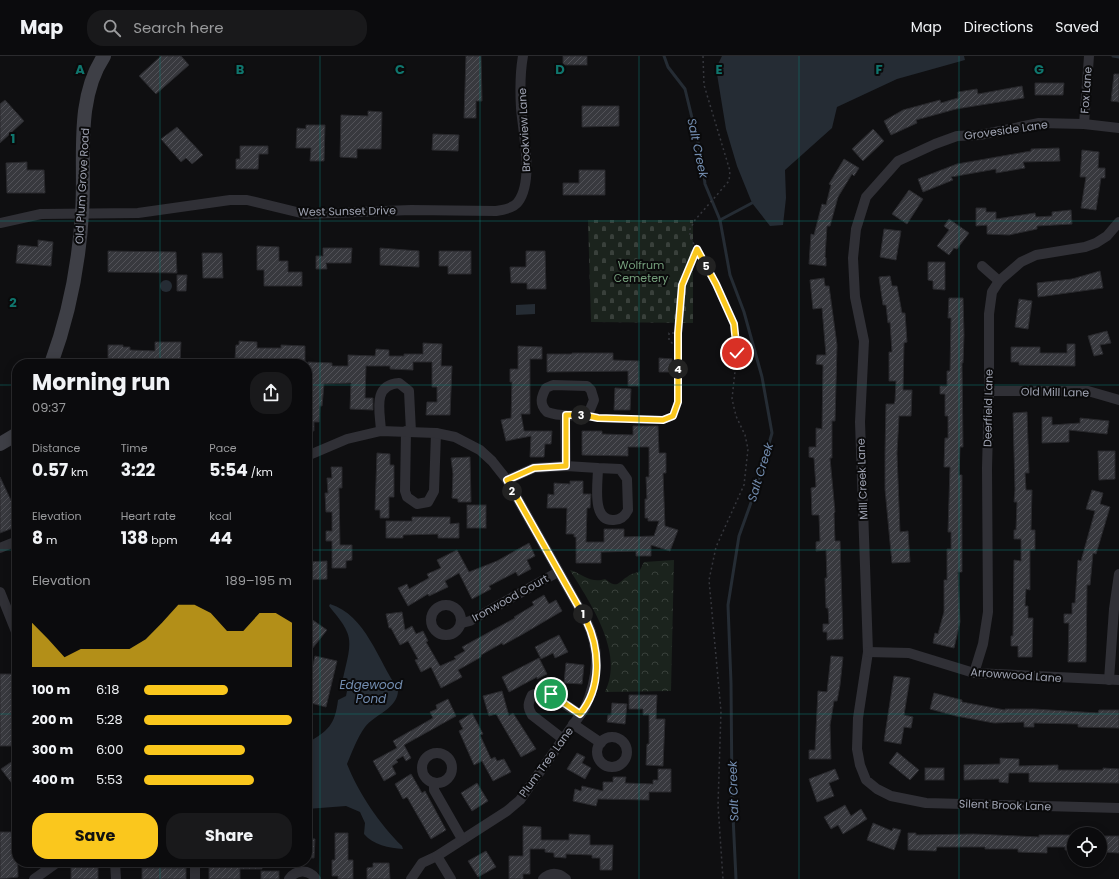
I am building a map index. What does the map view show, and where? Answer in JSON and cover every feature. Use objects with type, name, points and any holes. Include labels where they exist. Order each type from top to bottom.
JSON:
[{"type":"street","name":"Old Plum Grove Road","points":[[53,359],[70,303],[76,267],[82,214],[83,154],[87,99],[95,69],[104,56]]},
{"type":"street","name":"Brookview Lane","points":[[518,203],[523,193],[526,177],[521,108],[521,67],[523,56]]},
{"type":"street","name":"Fox Lane","points":[[1084,124],[1089,56]]},
{"type":"street","name":"Groveside Lane","points":[[898,161],[935,144],[957,136],[980,134],[1039,123],[1084,124],[1119,128]]},
{"type":"street","name":"Mill Creek Lane","points":[[891,796],[877,789],[866,780],[860,765],[857,749],[858,718],[868,652],[860,422],[864,341],[855,297],[853,258],[856,229],[866,196],[898,161]]},
{"type":"street","name":"West Sunset Drive","points":[[0,223],[41,214],[138,213],[230,200],[247,200],[305,214],[411,210],[496,211],[518,203]]},
{"type":"street","name":"Deerfield Lane","points":[[974,673],[983,644],[988,612],[987,468],[990,391],[989,314],[992,292],[999,281],[1022,262],[1036,255],[1085,247],[1096,243],[1119,224]]},
{"type":"street","points":[[982,266],[999,281]]},
{"type":"street","points":[[381,431],[380,395],[385,387],[399,383],[409,390],[405,491],[407,497],[417,504],[428,502],[434,491],[436,432]]},
{"type":"street","points":[[553,386],[587,386],[591,390],[594,400],[589,412],[583,415],[552,414],[544,410],[541,398],[546,388],[553,386]]},
{"type":"street","name":"Old Mill Lane","points":[[990,391],[1088,390],[1119,400]]},
{"type":"street","points":[[566,415],[566,466]]},
{"type":"street","name":"Plum Tree Lane","points":[[312,454],[347,439],[381,431],[436,432],[455,437],[480,450],[492,461],[507,480],[586,620],[595,643],[597,673],[585,708],[520,800],[507,811],[437,856],[422,863],[411,879]]},
{"type":"street","points":[[0,444],[12,437]]},
{"type":"street","points":[[507,480],[534,468],[566,466],[620,469],[627,479],[628,510],[626,514],[616,520],[609,521],[603,518],[600,512],[598,468]]},
{"type":"street","points":[[0,548],[12,543]]},
{"type":"street","name":"Ironwood Court","points":[[462,623],[470,621],[558,572]]},
{"type":"street","points":[[1114,680],[1114,609],[1119,574]]},
{"type":"street","points":[[0,592],[4,611],[12,625]]},
{"type":"street","name":"Arrowwood Lane","points":[[868,652],[910,653],[974,673],[1114,680]]},
{"type":"street","points":[[563,739],[532,715],[528,703],[532,694],[544,691],[580,714]]},
{"type":"street","points":[[573,724],[601,743]]},
{"type":"street","points":[[434,782],[434,790],[462,839]]},
{"type":"street","name":"Silent Brook Lane","points":[[891,796],[926,803],[1119,808]]},
{"type":"street","points":[[437,856],[451,879]]},
{"type":"street","points":[[34,879],[51,867]]},
{"type":"street","points":[[115,867],[116,879]]},
{"type":"street","points":[[195,867],[195,879]]},
{"type":"street","points":[[289,879],[299,872],[307,872],[316,879]]},
{"type":"street","points":[[543,879],[550,874],[556,873],[566,879]]},
{"type":"path","points":[[703,56],[704,85],[730,171],[729,181],[695,220],[690,228],[690,237],[716,284],[734,324],[737,353],[732,400],[736,416],[745,435],[748,449],[744,485],[734,511],[716,547],[709,580],[721,711],[718,805],[723,879]]},
{"type":"path","points":[[583,415],[598,418],[656,420],[669,419],[673,416],[678,402],[678,333],[682,285],[697,249]]},
{"type":"path","points":[[678,333],[669,333],[669,340],[672,343],[678,344]]},
{"type":"green space","name":"Wolfrum Cemetery","points":[[588,220],[693,220],[693,323],[591,322]]},
{"type":"green space","points":[[674,560],[671,691],[605,692],[610,677],[611,661],[608,645],[595,613],[570,570],[591,579],[605,579],[613,584],[617,584],[630,575],[639,572],[644,562]]},
{"type":"water","points":[[722,56],[964,56],[965,60],[897,79],[837,107],[832,128],[785,170],[786,198],[783,225],[770,226],[752,203],[737,166],[726,129],[716,68]]},
{"type":"water","points":[[164,280],[168,280],[172,286],[168,292],[164,292],[160,288],[160,284]]},
{"type":"water","points":[[535,304],[535,314],[516,315],[516,305]]},
{"type":"water","name":"Edgewood Pond","points":[[330,604],[342,610],[353,618],[362,628],[398,689],[395,701],[391,706],[369,722],[362,731],[347,764],[357,786],[370,808],[403,849],[382,845],[368,838],[364,834],[365,823],[360,812],[346,806],[312,809],[312,740],[325,731],[329,726],[335,716],[338,700],[346,696],[347,691],[342,686],[349,651],[349,638],[339,618],[329,606]]},
{"type":"building","points":[[161,56],[181,56],[189,65],[156,94],[139,76]]},
{"type":"building","points":[[466,56],[481,56],[482,101],[476,101],[476,118],[464,118]]},
{"type":"building","points":[[563,56],[587,56],[587,65],[563,65]]},
{"type":"building","points":[[1114,74],[1119,74],[1119,102],[1111,101]]},
{"type":"building","points":[[1035,83],[1064,83],[1063,95],[1035,95]]},
{"type":"building","points":[[1022,86],[1024,98],[956,109],[916,120],[917,123],[891,135],[884,121],[903,110],[940,100],[941,103],[958,98],[958,92],[977,89],[978,94]]},
{"type":"building","points":[[5,100],[24,121],[0,143],[0,104]]},
{"type":"building","points":[[582,106],[619,106],[619,126],[582,127]]},
{"type":"building","points":[[368,111],[382,112],[381,149],[357,149],[357,158],[340,157],[341,115],[368,116]]},
{"type":"building","points":[[306,125],[325,125],[324,161],[310,161],[311,148],[296,148],[297,128],[306,129]]},
{"type":"building","points":[[177,127],[203,155],[192,164],[186,158],[181,162],[161,139]]},
{"type":"building","points":[[873,129],[884,141],[863,161],[852,149]]},
{"type":"building","points":[[433,134],[459,135],[458,151],[432,150]]},
{"type":"building","points":[[240,146],[268,146],[268,154],[259,154],[258,169],[236,169],[236,159],[240,159]]},
{"type":"building","points":[[1059,148],[1060,161],[1023,162],[1025,168],[996,173],[996,169],[951,177],[953,180],[923,192],[918,179],[957,164],[1031,151],[1031,149]]},
{"type":"building","points":[[1082,150],[1099,152],[1098,168],[1105,168],[1105,178],[1101,178],[1096,210],[1081,208],[1086,177],[1080,177]]},
{"type":"building","points":[[844,159],[859,168],[854,176],[852,174],[838,197],[830,226],[827,226],[825,257],[826,266],[809,264],[811,234],[814,235],[822,204],[826,205],[831,185],[829,184]]},
{"type":"building","points":[[27,162],[27,170],[44,170],[45,193],[7,193],[6,163]]},
{"type":"building","points":[[579,170],[605,170],[605,195],[563,195],[563,183],[579,183]]},
{"type":"building","points":[[909,190],[923,199],[907,224],[892,214]]},
{"type":"building","points":[[976,208],[986,208],[986,212],[996,212],[996,219],[1035,213],[1036,217],[1052,216],[1052,212],[1071,210],[1072,224],[1037,226],[1037,229],[1009,235],[987,234],[987,225],[976,226]]},
{"type":"building","points":[[949,219],[969,233],[957,249],[954,248],[949,255],[937,246],[949,230],[944,226]]},
{"type":"building","points":[[884,229],[901,231],[896,260],[880,257]]},
{"type":"building","points":[[38,240],[53,242],[51,266],[16,263],[18,245],[38,247]]},
{"type":"building","points":[[257,246],[279,247],[279,261],[288,261],[288,272],[302,272],[302,286],[264,286],[264,270],[257,270]]},
{"type":"building","points":[[323,248],[352,248],[351,263],[326,263],[327,269],[316,269],[316,256],[323,256]]},
{"type":"building","points":[[380,248],[419,251],[419,267],[380,265]]},
{"type":"building","points":[[108,251],[176,252],[177,273],[108,272]]},
{"type":"building","points":[[439,251],[471,251],[471,274],[448,274],[448,266],[439,266]]},
{"type":"building","points":[[526,251],[545,251],[546,289],[527,289],[527,283],[511,283],[510,267],[526,267]]},
{"type":"building","points":[[202,253],[222,253],[223,278],[203,278]]},
{"type":"building","points":[[928,262],[945,262],[945,290],[933,289],[933,281],[928,280]]},
{"type":"building","points":[[1100,271],[1103,288],[1038,297],[1037,283],[1072,279]]},
{"type":"building","points":[[177,275],[187,275],[186,291],[177,291]]},
{"type":"building","points":[[890,276],[892,286],[897,286],[902,313],[905,313],[907,342],[904,343],[903,390],[912,390],[911,416],[899,416],[897,453],[900,532],[908,531],[910,562],[892,563],[885,489],[886,404],[894,404],[896,381],[889,381],[889,352],[892,352],[890,322],[888,323],[886,305],[883,305],[879,277]]},
{"type":"building","points":[[824,278],[825,286],[829,286],[837,345],[835,421],[832,421],[832,458],[830,458],[835,512],[835,541],[840,541],[843,639],[827,640],[827,632],[823,632],[823,624],[829,624],[828,608],[826,608],[826,550],[816,551],[816,542],[820,541],[819,515],[812,515],[811,488],[816,487],[814,458],[809,457],[809,447],[816,447],[816,428],[822,429],[823,365],[816,364],[817,355],[826,355],[822,308],[813,309],[810,280]]},
{"type":"building","points":[[949,298],[963,298],[964,335],[962,363],[963,447],[960,447],[959,475],[962,475],[962,572],[958,572],[960,622],[954,648],[933,643],[935,633],[938,634],[944,612],[944,580],[947,580],[947,549],[951,549],[951,532],[948,532],[950,467],[944,467],[945,438],[948,438],[948,416],[945,416],[945,394],[940,394],[940,386],[947,386],[947,371],[950,371],[951,318],[948,318]]},
{"type":"building","points":[[1019,299],[1032,301],[1028,329],[1015,327]]},
{"type":"building","points":[[1107,331],[1111,343],[1100,345],[1103,354],[1094,356],[1088,336]]},
{"type":"building","points":[[239,341],[257,342],[257,348],[281,348],[281,345],[305,346],[305,359],[235,358],[236,345],[239,345]]},
{"type":"building","points":[[155,342],[181,342],[180,359],[108,359],[108,345],[123,345],[123,347],[130,347],[130,350],[155,351]]},
{"type":"building","points":[[423,343],[442,344],[441,366],[452,366],[450,415],[426,415],[427,402],[437,402],[437,387],[432,387],[432,362],[413,362],[413,370],[390,369],[390,366],[366,366],[365,398],[373,398],[373,410],[350,409],[351,383],[324,384],[319,422],[314,422],[314,431],[312,431],[312,362],[332,363],[332,366],[348,366],[348,355],[375,356],[376,349],[389,350],[389,356],[423,354]]},
{"type":"building","points":[[1067,344],[1075,344],[1075,366],[1019,365],[1019,362],[1011,362],[1011,347],[1040,347],[1040,353],[1067,353]]},
{"type":"building","points":[[518,346],[542,347],[542,359],[530,359],[530,414],[521,414],[524,431],[552,431],[551,444],[545,444],[544,457],[530,457],[531,436],[506,441],[501,420],[511,418],[512,382],[510,382],[510,369],[518,369]]},
{"type":"building","points":[[613,353],[613,360],[639,361],[639,386],[628,386],[628,371],[547,372],[547,354]]},
{"type":"building","points":[[659,358],[672,359],[672,372],[659,372]]},
{"type":"building","points":[[615,388],[631,389],[630,410],[614,410]]},
{"type":"building","points":[[1027,412],[1029,473],[1025,473],[1026,490],[1032,490],[1031,530],[1035,530],[1035,550],[1030,550],[1030,590],[1026,589],[1025,606],[1028,606],[1028,618],[1033,618],[1032,657],[1018,657],[1018,646],[1011,646],[1011,636],[1013,636],[1014,560],[1021,561],[1021,539],[1014,539],[1014,530],[1016,530],[1017,502],[1014,502],[1013,413]]},
{"type":"building","points":[[1042,417],[1052,417],[1052,425],[1080,423],[1080,418],[1109,421],[1107,434],[1069,430],[1069,442],[1042,443]]},
{"type":"building","points":[[633,426],[658,426],[659,453],[666,453],[666,473],[663,473],[665,526],[678,530],[670,551],[651,545],[651,556],[636,556],[636,551],[601,552],[601,563],[576,563],[576,537],[574,537],[574,534],[566,534],[567,508],[547,508],[548,494],[554,495],[554,483],[570,484],[570,481],[583,481],[583,494],[591,494],[590,508],[587,508],[586,542],[604,542],[604,529],[624,529],[624,537],[654,536],[659,521],[648,521],[648,518],[645,518],[645,499],[647,499],[646,477],[649,477],[649,447],[628,447],[628,456],[582,455],[582,431],[602,431],[602,434],[633,435]]},
{"type":"building","points":[[1098,451],[1115,451],[1115,479],[1099,480]]},
{"type":"building","points":[[377,453],[390,454],[390,465],[394,465],[394,497],[389,497],[389,518],[380,518],[380,510],[375,510]]},
{"type":"building","points":[[470,457],[471,502],[458,502],[458,499],[452,498],[453,474],[451,458]]},
{"type":"building","points":[[331,467],[342,467],[342,488],[339,488],[340,545],[352,545],[352,560],[346,561],[346,568],[332,568],[332,541],[326,541],[326,531],[332,531],[332,512],[326,512],[325,493],[328,493],[327,478],[332,478]]},
{"type":"building","points":[[0,477],[12,502],[12,528],[0,533]]},
{"type":"building","points":[[1092,490],[1103,493],[1100,504],[1110,507],[1096,554],[1093,553],[1090,585],[1087,585],[1086,662],[1068,662],[1069,623],[1064,623],[1064,614],[1072,614],[1072,603],[1075,603],[1078,560],[1081,561],[1095,511],[1086,509]]},
{"type":"building","points":[[467,505],[486,505],[486,528],[467,528]]},
{"type":"building","points":[[412,517],[450,517],[450,524],[459,523],[459,538],[438,538],[438,534],[403,535],[403,538],[386,538],[386,521],[412,521]]},
{"type":"building","points":[[529,543],[535,556],[527,560],[531,569],[518,576],[516,572],[489,586],[491,589],[472,599],[459,573],[445,581],[448,587],[429,596],[428,594],[408,606],[398,588],[407,584],[409,589],[429,578],[427,574],[441,568],[437,560],[457,550],[469,572],[497,561]]},
{"type":"building","points":[[327,561],[327,579],[312,580],[312,562]]},
{"type":"building","points":[[544,595],[549,604],[556,600],[562,611],[503,645],[502,643],[481,655],[481,657],[458,670],[462,677],[441,688],[431,667],[421,672],[415,660],[418,659],[408,641],[400,645],[391,628],[389,628],[386,614],[402,612],[405,630],[412,626],[416,634],[423,631],[428,641],[426,642],[440,666],[456,659],[454,657],[465,651],[462,647],[515,618],[514,617],[534,605],[532,602]]},
{"type":"building","points":[[312,620],[327,630],[312,649]]},
{"type":"building","points":[[559,635],[568,652],[555,658],[553,653],[541,659],[535,647]]},
{"type":"building","points":[[315,656],[337,661],[326,707],[312,703],[312,668]]},
{"type":"building","points":[[831,656],[843,657],[837,701],[834,701],[830,725],[831,759],[809,759],[809,750],[815,750],[818,691],[827,692]]},
{"type":"building","points":[[539,658],[547,674],[537,679],[537,677],[509,692],[502,677]]},
{"type":"building","points":[[566,663],[584,665],[582,684],[564,683]]},
{"type":"building","points":[[0,674],[12,674],[12,746],[0,746]]},
{"type":"building","points":[[894,676],[910,678],[904,715],[913,717],[911,728],[904,727],[901,744],[884,741]]},
{"type":"building","points":[[502,691],[509,716],[513,713],[536,749],[521,757],[496,714],[489,716],[483,696]]},
{"type":"building","points":[[934,693],[962,700],[962,702],[1005,710],[1034,709],[1098,713],[1099,710],[1119,710],[1119,728],[1078,727],[1078,724],[1034,723],[1034,727],[1024,727],[1024,722],[994,723],[956,716],[930,709]]},
{"type":"building","points":[[629,695],[657,695],[656,719],[665,719],[663,766],[646,765],[647,744],[649,744],[649,715],[643,715],[643,709],[629,709]]},
{"type":"building","points":[[448,699],[456,716],[404,745],[411,758],[406,761],[403,756],[396,760],[398,762],[392,766],[396,774],[384,781],[373,761],[397,748],[393,741],[433,718],[430,712],[437,709],[436,705]]},
{"type":"building","points":[[612,703],[627,704],[625,724],[607,722],[608,715],[611,715]]},
{"type":"building","points":[[472,713],[483,734],[480,735],[491,759],[495,757],[497,761],[504,759],[511,772],[493,781],[482,761],[474,765],[459,731],[463,729],[459,721]]},
{"type":"building","points":[[897,752],[919,770],[910,780],[889,763]]},
{"type":"building","points":[[577,753],[585,757],[582,763],[591,768],[585,779],[567,769]]},
{"type":"building","points":[[1000,758],[1019,759],[1019,766],[1058,765],[1058,770],[1103,770],[1103,768],[1119,769],[1119,783],[1029,782],[1029,773],[1009,773],[1008,783],[999,782],[999,779],[964,780],[964,765],[1000,764]]},
{"type":"building","points":[[12,761],[12,783],[1,769]]},
{"type":"building","points":[[925,768],[944,768],[944,780],[925,780]]},
{"type":"building","points":[[658,769],[671,769],[671,792],[649,792],[649,800],[598,799],[596,806],[573,801],[575,789],[581,791],[582,786],[603,791],[603,782],[613,782],[613,777],[626,777],[625,783],[653,784],[653,780],[658,780]]},
{"type":"building","points":[[835,769],[839,779],[829,783],[834,796],[817,802],[809,779]]},
{"type":"building","points":[[411,774],[422,793],[425,791],[446,830],[431,839],[407,797],[403,799],[395,784]]},
{"type":"building","points":[[477,783],[488,801],[472,811],[461,793]]},
{"type":"building","points":[[845,805],[851,816],[861,809],[867,819],[843,834],[838,825],[831,829],[824,817]]},
{"type":"building","points":[[873,823],[892,831],[893,828],[901,830],[894,850],[867,840]]},
{"type":"building","points":[[523,826],[541,827],[541,840],[569,840],[569,834],[590,835],[590,845],[613,845],[612,870],[600,870],[600,858],[592,858],[592,855],[566,854],[566,858],[554,857],[554,853],[545,852],[545,849],[530,849],[530,874],[523,874],[523,879],[509,879],[509,856],[523,856]]},
{"type":"building","points":[[0,832],[12,832],[12,867],[18,867],[18,877],[0,879]]},
{"type":"building","points":[[335,833],[348,833],[348,860],[353,860],[353,879],[338,879],[338,876],[332,876],[332,860],[335,860]]},
{"type":"building","points":[[908,833],[916,833],[916,835],[974,834],[1039,837],[1039,835],[1067,835],[1067,850],[1065,850],[1065,847],[1047,847],[1047,853],[1018,852],[1018,849],[985,849],[985,847],[937,847],[936,851],[908,850]]},
{"type":"building","points":[[1107,836],[1119,836],[1119,853],[1107,852]]},
{"type":"building","points":[[312,839],[315,839],[314,858],[312,858]]},
{"type":"building","points":[[486,851],[496,867],[478,877],[468,861]]},
{"type":"building","points":[[373,863],[389,863],[390,879],[367,879],[367,868],[373,867]]},
{"type":"building","points":[[71,867],[98,867],[98,879],[71,879]]},
{"type":"building","points":[[209,867],[262,867],[262,869],[240,869],[240,879],[209,879]]},
{"type":"building","points":[[142,868],[186,868],[186,879],[142,879]]},
{"type":"building","points":[[261,871],[279,871],[279,879],[261,879]]},
{"type":"waterway","name":"Salt Creek","points":[[664,56],[668,67],[685,89],[702,159],[705,184],[720,220],[730,275],[744,312],[762,377],[772,433],[757,486],[739,536],[728,605],[731,683],[732,795],[736,879]]},
{"type":"waterway","points":[[1113,56],[1119,57]]},
{"type":"waterway","points":[[720,220],[752,203]]},
{"type":"route","points":[[551,694],[580,714],[585,708],[597,673],[595,643],[591,629],[517,502],[507,480],[534,468],[566,466],[566,415],[583,415],[598,418],[663,420],[669,419],[673,416],[676,412],[678,402],[678,333],[682,285],[697,249],[716,284],[734,324],[737,353]]}]
